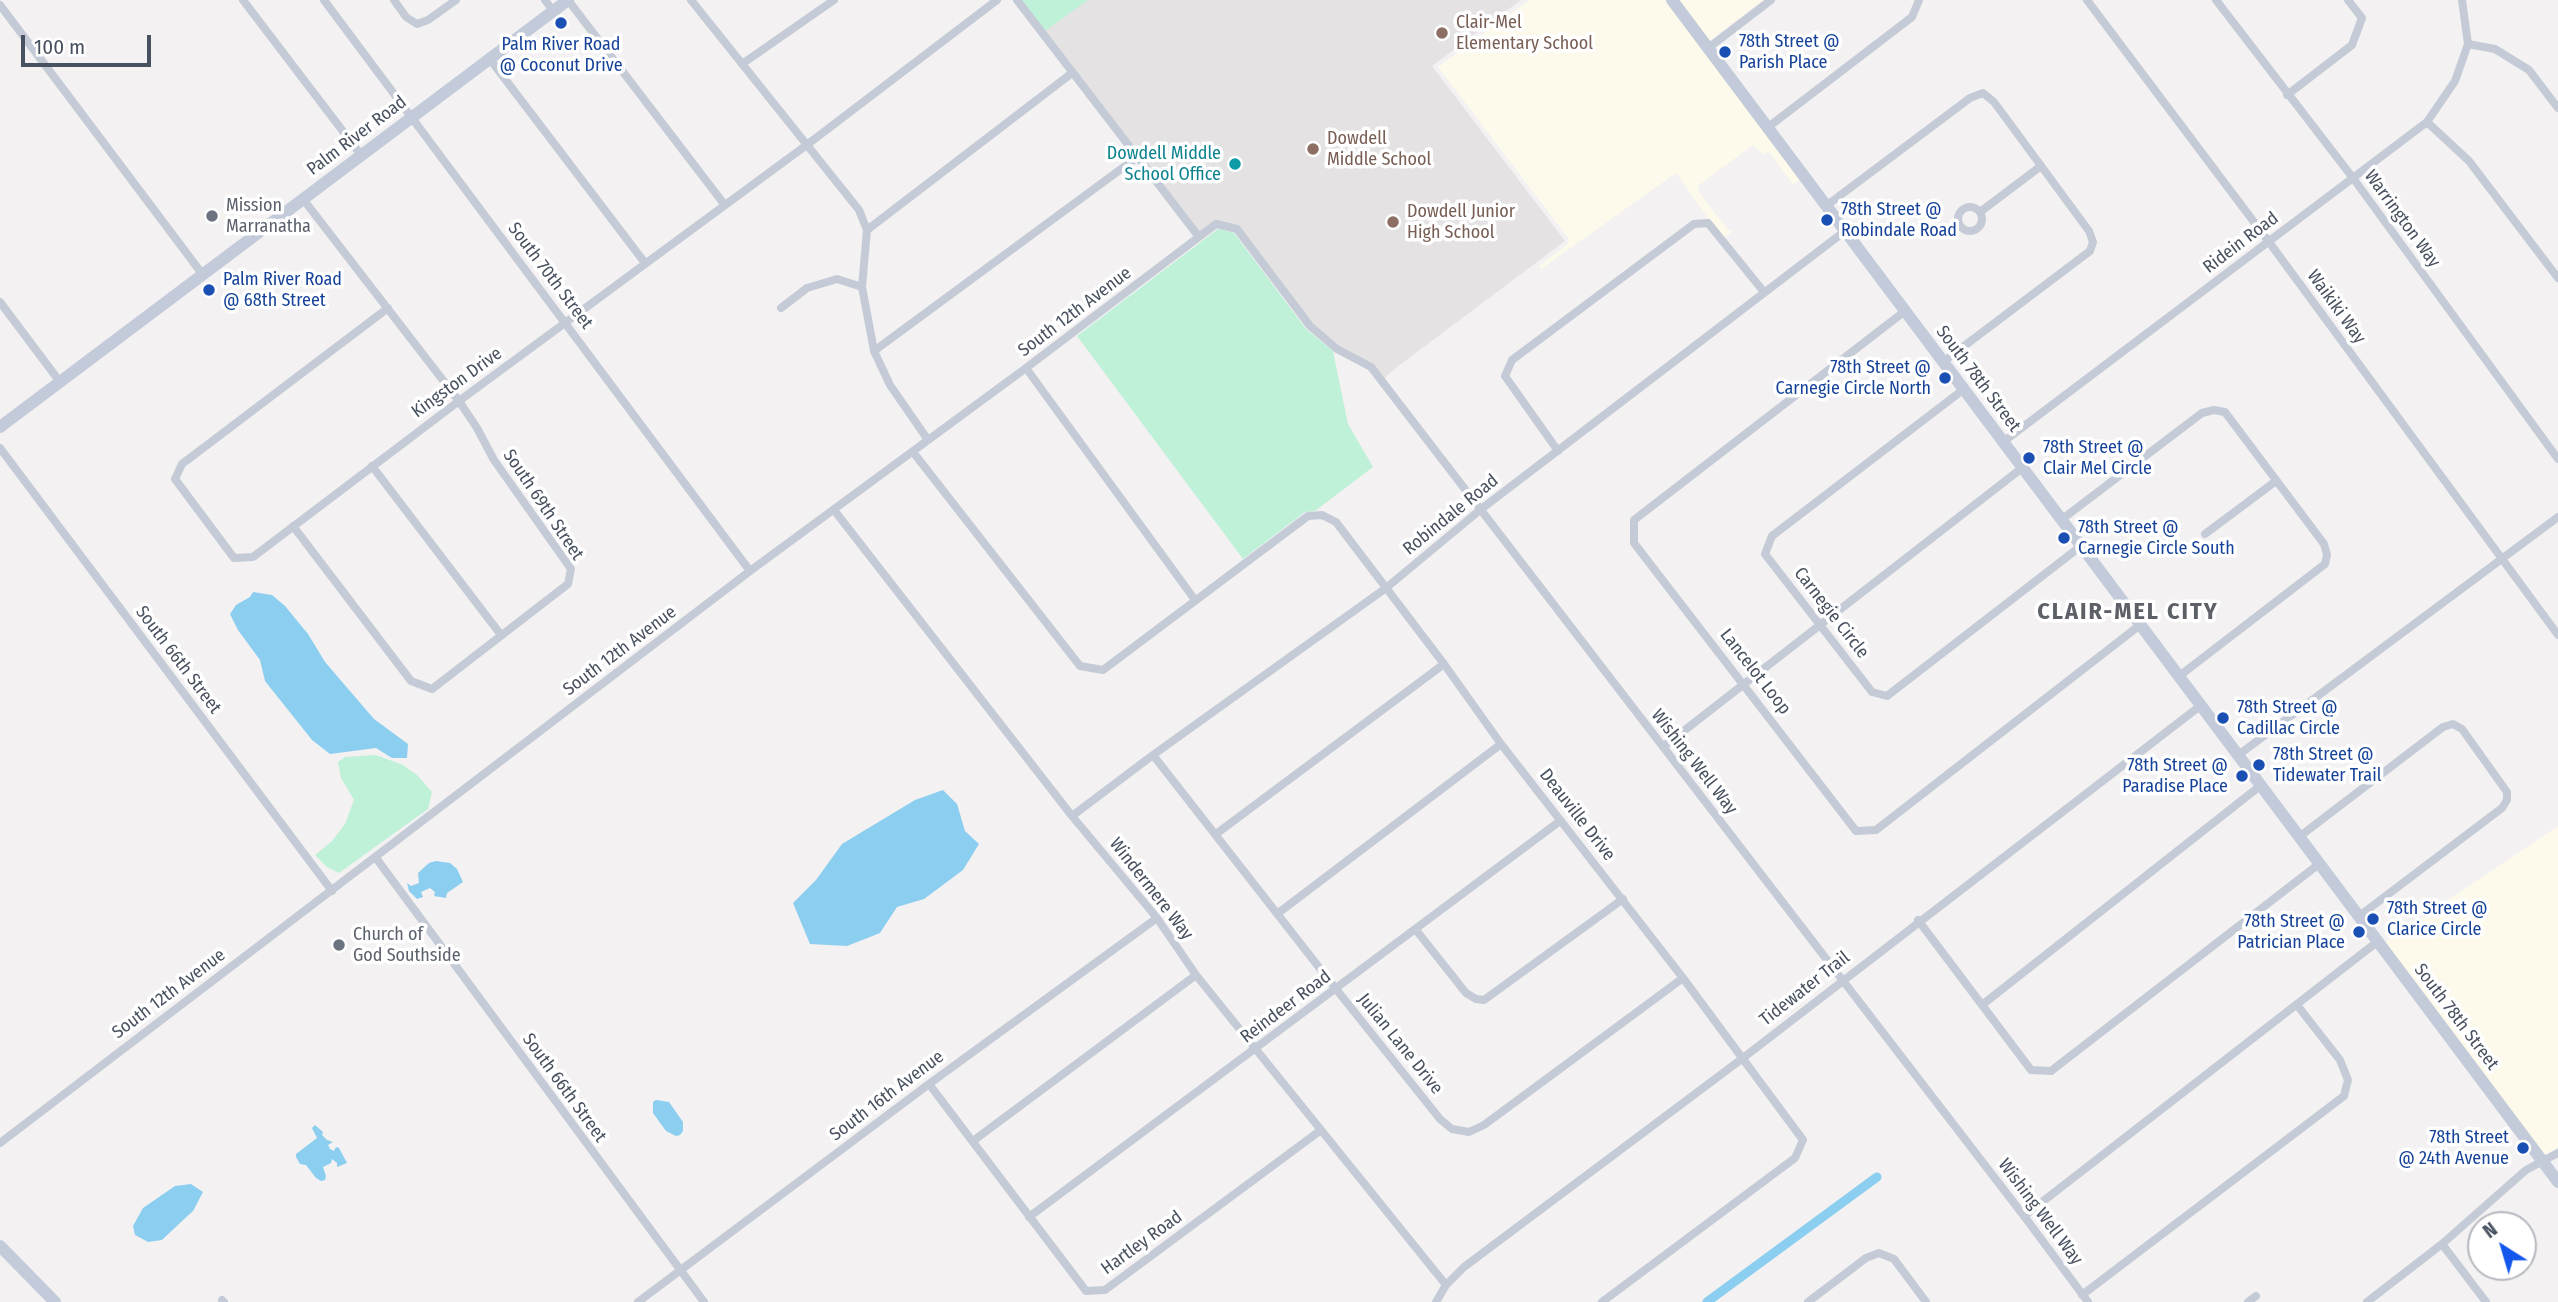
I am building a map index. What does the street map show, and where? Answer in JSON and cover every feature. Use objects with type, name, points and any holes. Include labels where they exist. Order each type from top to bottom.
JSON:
[{"type":"street","points":[[243,0],[361,155]]},
{"type":"street","name":"South 70th Street","points":[[324,0],[750,571]]},
{"type":"street","points":[[394,0],[416,24],[428,20],[456,0]]},
{"type":"street","points":[[691,0],[859,209],[867,230],[862,286],[874,351],[890,385],[928,440]]},
{"type":"street","name":"Kingston Drive","points":[[388,308],[182,464],[174,479],[234,558],[253,557],[997,0]]},
{"type":"street","points":[[1017,0],[1199,237]]},
{"type":"street","name":"South 78th Street","points":[[1672,0],[2558,1182]]},
{"type":"street","points":[[1707,48],[1771,0]]},
{"type":"street","points":[[1767,128],[1912,17],[1919,0]]},
{"type":"street","name":"Waikiki Way","points":[[2087,0],[2558,635]]},
{"type":"street","name":"Warrington Way","points":[[2216,0],[2353,178],[2558,459]]},
{"type":"street","points":[[2287,95],[2352,45],[2362,18],[2348,0]]},
{"type":"street","points":[[2462,0],[2468,44],[2495,49],[2529,70],[2558,108]]},
{"type":"street","points":[[742,64],[831,1]]},
{"type":"street","points":[[559,2],[724,204]]},
{"type":"street","name":"Palm River Road","points":[[0,427],[489,58],[559,2]]},
{"type":"street","points":[[0,5],[203,275]]},
{"type":"street","name":"Ridein Road","points":[[2003,442],[2427,121],[2455,81],[2468,44]]},
{"type":"street","points":[[489,58],[645,263]]},
{"type":"street","points":[[867,230],[1072,73]]},
{"type":"street","points":[[1826,205],[1970,98],[1983,93],[1994,102],[2089,231],[2093,242],[2090,251],[1943,362]]},
{"type":"street","points":[[2427,121],[2469,161],[2558,278]]},
{"type":"street","points":[[874,351],[1136,158]]},
{"type":"street","points":[[1980,212],[2040,166]]},
{"type":"street","name":"South 69th Street","points":[[293,526],[411,681],[432,689],[568,584],[572,569],[494,460],[459,401],[303,199]]},
{"type":"street","points":[[1558,451],[1505,376],[1512,360],[1694,224],[1708,223],[1764,292]]},
{"type":"street","name":"South 12th Avenue","points":[[0,1143],[750,571],[1216,224],[1237,229],[1259,259]]},
{"type":"street","name":"Robindale Road","points":[[1073,816],[1153,755],[1386,588],[1480,510],[1845,230]]},
{"type":"street","name":"Wishing Well Way","points":[[1259,259],[1310,326],[1337,349],[1371,367],[2085,1298]]},
{"type":"street","points":[[781,308],[807,288],[838,279],[862,286]]},
{"type":"street","points":[[0,302],[60,382]]},
{"type":"street","name":"Lancelot Loop","points":[[1905,311],[1634,520],[1634,543],[1856,831],[1876,830],[2140,625]]},
{"type":"street","points":[[912,452],[1080,666],[1103,670],[1195,600],[1026,368]]},
{"type":"street","name":"Carnegie Circle","points":[[1964,389],[1772,536],[1765,554],[1872,692],[1887,696],[2081,547]]},
{"type":"street","points":[[2061,520],[2202,413],[2214,410],[2225,412],[2324,544],[2327,555],[2325,565],[2178,677]]},
{"type":"street","name":"South 66th Street","points":[[0,448],[332,891]]},
{"type":"street","points":[[372,466],[501,635]]},
{"type":"street","points":[[1663,747],[2022,468]]},
{"type":"street","points":[[2205,534],[2276,481]]},
{"type":"street","name":"Windermere Way","points":[[834,510],[1073,816],[1157,918],[1196,975],[1446,1285]]},
{"type":"street","name":"Deauville Drive","points":[[1195,600],[1308,516],[1322,515],[1336,522],[1501,744],[1623,899],[1803,1140],[1795,1158],[1602,1302]]},
{"type":"street","points":[[2237,756],[2558,517]]},
{"type":"street","points":[[1216,834],[1444,664]]},
{"type":"street","name":"Tidewater Trail","points":[[1436,1302],[1446,1285],[1464,1267],[1742,1058],[1918,920],[2200,706]]},
{"type":"street","points":[[2299,837],[2442,727],[2453,724],[2462,729],[2507,792],[2507,800],[2502,808],[2358,916]]},
{"type":"street","points":[[1277,914],[1501,744]]},
{"type":"street","name":"Julian Lane Drive","points":[[1153,755],[1336,989],[1444,1123],[1452,1129],[1464,1132],[1483,1125],[1683,978]]},
{"type":"street","points":[[1982,1005],[2260,786]]},
{"type":"street","name":"Reindeer Road","points":[[1029,1217],[1560,821]]},
{"type":"street","name":"South 66th Street","points":[[376,858],[704,1302]]},
{"type":"street","points":[[1918,920],[2031,1070],[2051,1071],[2319,864]]},
{"type":"street","points":[[1416,930],[1466,993],[1484,1000],[1623,899]]},
{"type":"street","name":"South 16th Avenue","points":[[638,1302],[929,1084],[1157,918]]},
{"type":"street","points":[[2024,1216],[2377,942]]},
{"type":"street","points":[[973,1141],[1196,975]]},
{"type":"street","points":[[2085,1298],[2344,1096],[2348,1080],[2340,1060],[2298,1005]]},
{"type":"street","name":"Hartley Road","points":[[929,1084],[1086,1291],[1105,1290],[1321,1130]]},
{"type":"street","points":[[2367,1302],[2442,1244],[2526,1170],[2558,1153]]},
{"type":"street","points":[[2442,1244],[2486,1302]]},
{"type":"street","points":[[0,1246],[55,1302]]},
{"type":"street","points":[[1808,1302],[1866,1258],[1879,1253],[1894,1259],[1926,1302]]},
{"type":"street","points":[[2248,1302],[2256,1296]]},
{"type":"shaded area","name":"Dowdell Middle School","points":[[1084,0],[1521,0],[1432,66],[1565,241],[1382,381],[1371,367],[1310,326],[1237,229],[1216,224],[1199,237],[1042,33]]},
{"type":"shaded area","points":[[1529,0],[1666,0],[1800,180],[1793,185],[1771,154],[1763,154],[1753,145],[1698,186],[1698,191],[1729,231],[1733,231],[1725,237],[1676,173],[1541,269],[1539,266],[1568,244],[1569,239],[1438,67]]},
{"type":"shaded area","points":[[1678,0],[1763,0],[1708,42]]},
{"type":"shaded area","points":[[2558,826],[2558,1147],[2544,1155],[2384,943]]},
{"type":"green space","points":[[1016,0],[1088,0],[1041,34]]},
{"type":"green space","points":[[1218,229],[1234,233],[1306,329],[1333,351],[1348,424],[1373,467],[1315,511],[1305,512],[1243,559],[1077,336]]},
{"type":"green space","points":[[376,755],[403,765],[417,775],[432,792],[428,809],[339,873],[327,867],[315,855],[332,841],[345,824],[354,800],[341,778],[338,762],[345,757]]},
{"type":"water","points":[[253,592],[272,595],[285,606],[308,634],[325,662],[374,719],[408,744],[407,758],[392,758],[376,748],[330,754],[312,740],[265,681],[260,660],[230,614],[236,605],[250,597]]},
{"type":"water","points":[[943,790],[957,804],[965,831],[979,844],[963,870],[924,899],[897,907],[880,933],[847,946],[810,944],[793,903],[816,880],[842,844],[915,800]]},
{"type":"water","points":[[429,863],[450,863],[457,869],[463,882],[447,893],[446,898],[434,896],[435,892],[430,888],[421,892],[423,897],[417,899],[409,891],[407,883],[411,886],[419,883],[418,873]]},
{"type":"water","points":[[653,1102],[669,1102],[683,1122],[680,1135],[666,1131],[653,1113]]},
{"type":"water","points":[[315,1125],[327,1140],[333,1142],[328,1145],[330,1149],[334,1151],[336,1147],[339,1148],[347,1163],[337,1167],[337,1163],[332,1159],[331,1163],[323,1167],[326,1176],[325,1180],[321,1181],[306,1165],[300,1164],[296,1157],[296,1154],[317,1138],[312,1128]]},
{"type":"water","points":[[191,1184],[203,1192],[193,1211],[162,1240],[148,1242],[135,1235],[133,1226],[143,1208],[175,1186]]},
{"type":"waterway","points":[[1707,1302],[1877,1177]]},
{"type":"place","name":"Palm River Road @ Coconut Drive","points":[[561,23]]},
{"type":"place","name":"Clair-Mel Elementary School","points":[[1442,33]]},
{"type":"place","name":"78th Street @ Parish Place","points":[[1725,52]]},
{"type":"place","name":"Dowdell Middle School","points":[[1313,149]]},
{"type":"place","name":"Dowdell Middle School Office","points":[[1235,164]]},
{"type":"place","name":"Mission Marranatha","points":[[212,216]]},
{"type":"place","name":"78th Street @ Robindale Road","points":[[1827,220]]},
{"type":"place","name":"Dowdell Junior High School","points":[[1393,222]]},
{"type":"place","name":"Palm River Road @ 68th Street","points":[[209,290]]},
{"type":"place","name":"78th Street @ Carnegie Circle North","points":[[1945,378]]},
{"type":"place","name":"78th Street @ Clair Mel Circle","points":[[2029,458]]},
{"type":"place","name":"78th Street @ Carnegie Circle South","points":[[2064,538]]},
{"type":"place","name":"78th Street @ Cadillac Circle","points":[[2223,718]]},
{"type":"place","name":"78th Street @ Tidewater Trail","points":[[2259,765]]},
{"type":"place","name":"78th Street @ Paradise Place","points":[[2242,776]]},
{"type":"place","name":"78th Street @ Clarice Circle","points":[[2373,919]]},
{"type":"place","name":"78th Street @ Patrician Place","points":[[2359,932]]},
{"type":"place","name":"Church of God Southside","points":[[339,945]]},
{"type":"place","name":"78th Street @ 24th Avenue","points":[[2523,1148]]},
{"type":"district","name":"CLAIR-MEL CITY","points":[[2128,612]]}]
